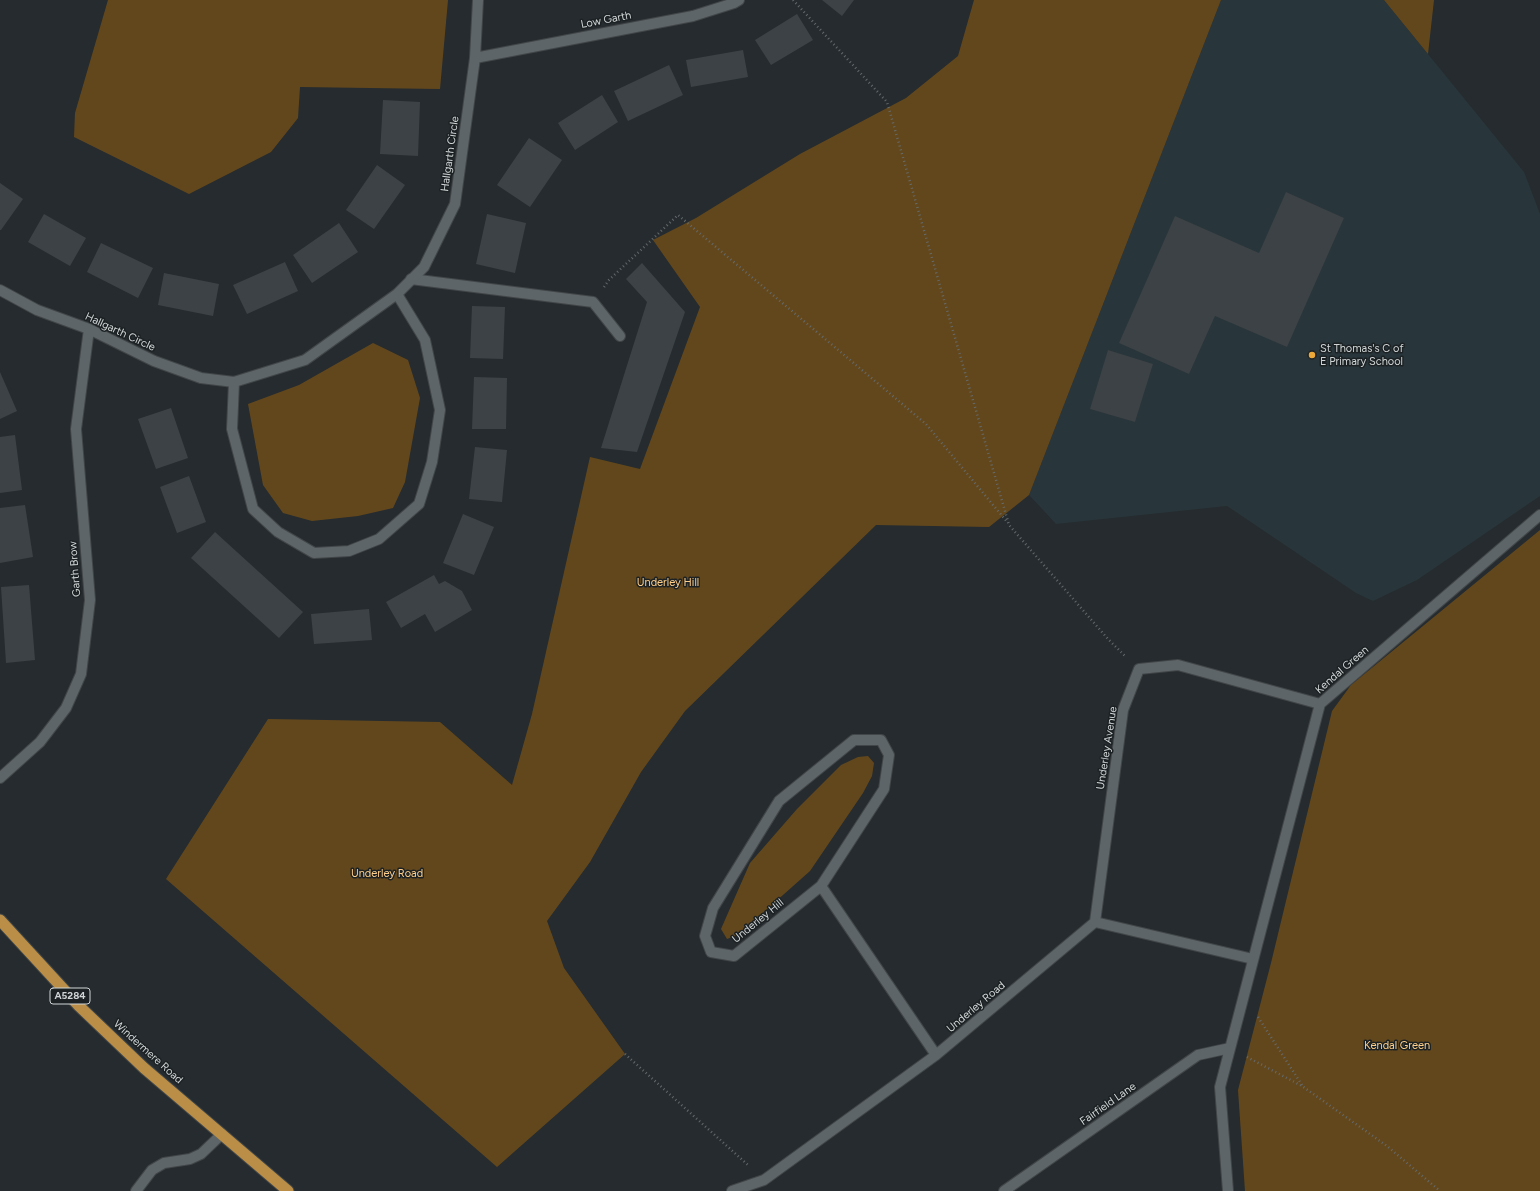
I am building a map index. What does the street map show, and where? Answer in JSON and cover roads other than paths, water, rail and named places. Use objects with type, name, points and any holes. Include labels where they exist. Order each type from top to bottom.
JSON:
[{"type":"highway","name":"Windermere Road","points":[[0,920],[84,1011],[144,1068],[288,1191]]},
{"type":"street","name":"Hallgarth Circle","points":[[0,290],[37,310],[89,329],[154,361],[201,378],[234,382],[305,360],[397,294],[424,267],[455,204],[475,58],[478,0]]},
{"type":"street","name":"Low Garth","points":[[475,58],[694,16],[739,0]]},
{"type":"street","points":[[411,279],[593,302],[620,336]]},
{"type":"street","points":[[234,382],[232,429],[253,509],[278,532],[314,553],[349,551],[379,539],[419,504],[432,462],[440,410],[425,340],[397,294]]},
{"type":"street","name":"Garth Brow","points":[[0,778],[40,742],[66,708],[80,674],[90,600],[76,428],[89,329]]},
{"type":"street","name":"Kendal Green","points":[[1228,1191],[1220,1087],[1320,704],[1540,515]]},
{"type":"street","name":"Underley Avenue","points":[[1096,922],[1123,710],[1139,669],[1178,665],[1320,704]]},
{"type":"street","name":"Underley Hill","points":[[854,740],[881,740],[889,755],[884,789],[821,886],[734,956],[711,952],[705,936],[713,908],[778,802],[854,740]]},
{"type":"street","points":[[821,886],[936,1055]]},
{"type":"street","points":[[1096,922],[1253,959]]},
{"type":"street","name":"Underley Road","points":[[732,1191],[764,1180],[936,1055],[1096,922]]},
{"type":"street","name":"Fairfield Lane","points":[[1004,1191],[1198,1055],[1230,1048]]},
{"type":"street","points":[[136,1191],[152,1170],[164,1163],[190,1159],[201,1154],[222,1134]]},
{"type":"place","name":"St Thomas's C of E Primary School","points":[[1312,355]]}]
